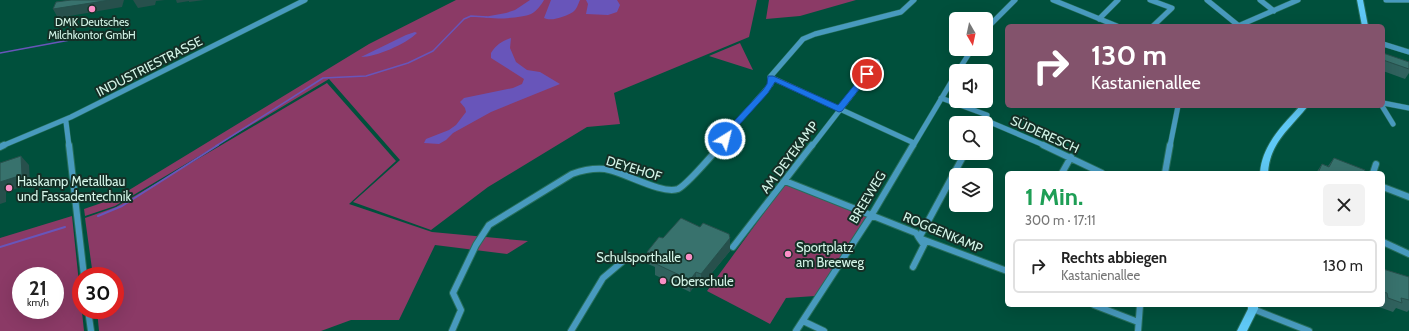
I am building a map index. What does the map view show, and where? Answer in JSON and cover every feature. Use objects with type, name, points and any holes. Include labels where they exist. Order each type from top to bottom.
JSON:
[{"type":"main road","points":[[1360,0],[1365,24]]},
{"type":"main road","points":[[1264,171],[1267,156],[1272,146],[1302,108]]},
{"type":"main road","points":[[1242,331],[1255,307]]},
{"type":"street","name":"INDUSTRIESTRASSE","points":[[0,147],[71,117],[305,0]]},
{"type":"street","name":"DEYEHOF","points":[[452,331],[461,310],[453,293],[476,244],[489,226],[572,174],[593,168],[608,170],[666,190],[678,189],[714,152],[725,139],[726,135],[765,92],[771,84],[770,77],[803,39],[815,34],[901,12],[914,0]]},
{"type":"street","points":[[993,22],[1015,0]]},
{"type":"street","points":[[1052,0],[1112,24]]},
{"type":"street","points":[[1099,19],[1118,0]]},
{"type":"street","points":[[1150,0],[1172,8],[1155,24]]},
{"type":"street","points":[[1207,0],[1236,24]]},
{"type":"street","points":[[1260,0],[1274,11]]},
{"type":"street","points":[[1244,24],[1298,0]]},
{"type":"street","points":[[1386,0],[1409,0]]},
{"type":"street","points":[[1401,0],[1409,6]]},
{"type":"street","points":[[1385,45],[1409,52]]},
{"type":"street","name":"AM DEYEKAMP","points":[[733,247],[877,62]]},
{"type":"street","points":[[770,77],[914,143]]},
{"type":"street","name":"BREEWEG","points":[[796,331],[871,216],[949,86]]},
{"type":"street","name":"SÜDERESCH","points":[[942,98],[988,115],[987,116]]},
{"type":"street","points":[[1385,103],[1409,108]]},
{"type":"street","points":[[1165,171],[1178,108]]},
{"type":"street","points":[[1383,108],[1393,124]]},
{"type":"street","points":[[66,122],[83,267]]},
{"type":"street","name":"SÜDERESCH","points":[[993,125],[1072,157],[1098,171]]},
{"type":"street","points":[[1063,171],[1072,157]]},
{"type":"street","points":[[913,266],[924,246],[919,238],[961,160]]},
{"type":"street","points":[[1373,171],[1376,164]]},
{"type":"street","name":"ROGGENKAMP","points":[[785,181],[916,233],[919,238],[1005,270]]},
{"type":"street","points":[[1385,188],[1409,197]]},
{"type":"street","points":[[1385,243],[1409,254]]},
{"type":"street","points":[[571,331],[603,278],[629,256]]},
{"type":"street","points":[[1099,307],[1138,322]]},
{"type":"street","points":[[1138,331],[1140,307]]},
{"type":"street","points":[[1258,307],[1309,331]]},
{"type":"street","points":[[89,319],[91,331]]},
{"type":"street","points":[[802,321],[824,331]]},
{"type":"shaded area","points":[[456,0],[757,0],[749,37],[614,93],[620,124],[587,127],[488,187],[431,230],[353,202],[400,160],[329,79],[115,206],[85,216],[84,209],[116,198],[369,44]]},
{"type":"shaded area","points":[[530,0],[544,0],[531,14],[501,18],[484,17],[515,10]]},
{"type":"shaded area","points":[[551,0],[580,0],[573,12],[559,18],[547,19],[544,18]]},
{"type":"shaded area","points":[[586,0],[617,0],[620,5],[617,12],[608,15],[586,14],[588,4]]},
{"type":"shaded area","points":[[769,0],[856,0],[800,16],[766,19]]},
{"type":"shaded area","points":[[415,32],[417,33],[412,37],[390,49],[375,55],[361,57],[406,35]]},
{"type":"shaded area","points":[[511,38],[510,48],[516,62],[527,70],[540,72],[560,84],[491,112],[453,133],[439,144],[424,143],[426,139],[449,130],[456,125],[466,112],[465,108],[460,102],[464,98],[513,88],[522,84],[524,79],[491,58],[491,53],[497,46]]},
{"type":"shaded area","points":[[740,43],[753,70],[709,56]]},
{"type":"shaded area","points":[[327,83],[396,161],[349,204],[432,232],[528,241],[507,254],[435,245],[399,320],[351,320],[321,331],[99,331],[98,319],[124,319],[124,267],[92,267],[85,218],[116,207]]},
{"type":"shaded area","name":"Sportplatz am Breeweg","points":[[785,184],[867,216],[815,296],[786,298],[770,324],[707,291]]},
{"type":"shaded area","points":[[72,216],[77,267],[72,267],[72,319],[83,319],[84,331],[0,331],[0,238]]},
{"type":"building","points":[[71,0],[110,0],[53,9],[56,2]]},
{"type":"building","points":[[1385,54],[1409,62],[1409,69],[1385,61]]},
{"type":"building","points":[[21,156],[22,175],[0,182],[0,163]]},
{"type":"building","points":[[1334,158],[1365,170],[1319,171],[1322,164],[1329,167]]},
{"type":"building","name":"Schulsporthalle","points":[[681,218],[700,227],[703,223],[729,234],[730,238],[701,274],[696,272],[690,280],[654,263],[659,257],[647,252],[659,237],[663,238]]},
{"type":"building","points":[[1385,270],[1409,277],[1409,300],[1401,298],[1402,303],[1388,298],[1387,293],[1385,292]]},
{"type":"waterway","points":[[216,146],[323,78],[366,76],[408,63],[433,51],[464,19],[471,16],[487,17]]},
{"type":"waterway","points":[[0,53],[86,37]]},
{"type":"waterway","points":[[98,216],[122,206],[218,145]]},
{"type":"waterway","points":[[0,247],[65,227]]},
{"type":"place","name":"DMK Deutsches Milchkontor GmbH","points":[[92,9]]},
{"type":"place","name":"Haskamp Metallbau und Fassadentechnik","points":[[9,188]]},
{"type":"place","name":"Sportplatz am Breeweg","points":[[788,254]]},
{"type":"place","name":"Schulsporthalle","points":[[689,257]]},
{"type":"place","name":"Oberschule","points":[[663,281]]},
{"type":"route","points":[[725,139],[726,135],[771,84],[770,77],[839,109],[867,74]]}]
